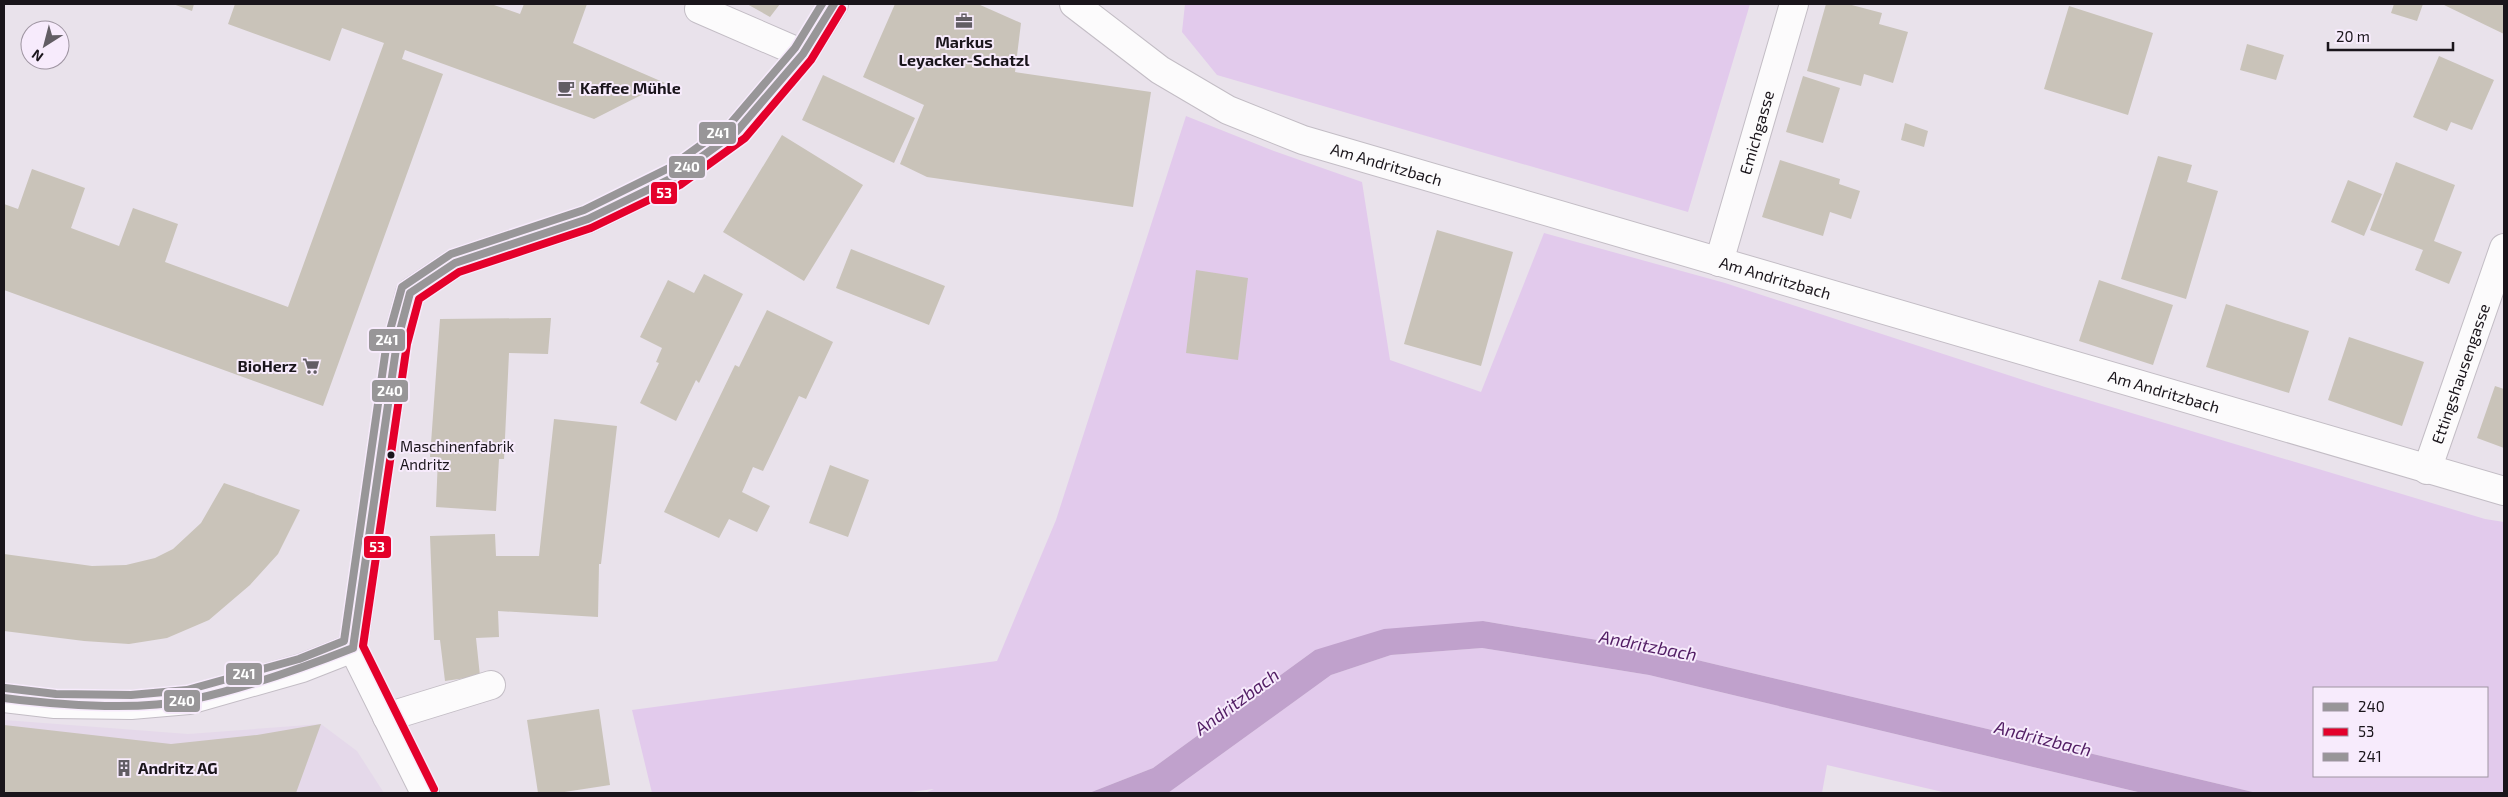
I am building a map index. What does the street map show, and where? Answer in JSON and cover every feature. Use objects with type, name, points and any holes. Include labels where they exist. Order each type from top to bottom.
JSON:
[{"type":"street","points":[[425,793],[353,648],[397,342],[410,293],[455,263],[588,219],[674,176],[737,131],[803,54],[834,4]]},
{"type":"street","name":"Am Andritzbach","points":[[1074,4],[1160,70],[1228,110],[1303,140],[2504,491]]},
{"type":"street","name":"Emichgasse","points":[[1719,262],[1794,4]]},
{"type":"street","points":[[699,9],[803,54]]},
{"type":"street","name":"Ettingshausengasse","points":[[2427,470],[2504,248]]},
{"type":"street","points":[[4,698],[55,704],[131,705],[189,700],[302,668],[353,648]]},
{"type":"street","points":[[387,717],[491,685]]},
{"type":"shaded area","points":[[1185,4],[1750,4],[1688,212],[1217,75],[1182,32]]},
{"type":"shaded area","points":[[1186,116],[1274,151],[1362,182],[1390,360],[1481,392],[1544,233],[1725,283],[2045,387],[2485,519],[2504,522],[2504,793],[2257,793],[1651,649],[1483,621],[1315,650],[1153,768],[1089,793],[925,793],[934,789],[903,793],[652,793],[632,710],[997,661],[1056,520]]},
{"type":"shaded area","points":[[1483,621],[1651,649],[2257,793],[2142,793],[1649,675],[1482,648],[1391,655],[1331,675],[1168,793],[1089,793],[1153,768],[1315,650],[1384,629]]},
{"type":"shaded area","points":[[1482,648],[1649,675],[2142,793],[1947,793],[1827,765],[1822,793],[1168,793],[1331,675],[1391,655]]},
{"type":"shaded area","name":"Andritz AG","points":[[4,720],[188,734],[321,724],[357,751],[384,793],[4,793]]},
{"type":"building","points":[[173,4],[194,4],[192,11]]},
{"type":"building","points":[[235,4],[491,4],[520,14],[524,4],[587,4],[573,43],[665,83],[594,119],[405,50],[402,59],[443,74],[323,406],[4,290],[4,204],[18,209],[32,169],[85,188],[71,228],[119,246],[133,208],[178,224],[165,262],[288,307],[384,43],[342,28],[330,61],[228,24]]},
{"type":"building","points":[[747,4],[780,4],[770,17]]},
{"type":"building","points":[[895,4],[978,4],[1021,23],[1015,72],[1151,92],[1133,207],[927,177],[900,164],[924,105],[863,77]]},
{"type":"building","points":[[1826,4],[1848,4],[1882,13],[1879,24],[1908,32],[1893,83],[1864,74],[1861,86],[1807,71]]},
{"type":"building","points":[[2394,4],[2423,4],[2417,21],[2391,13]]},
{"type":"building","points":[[2442,4],[2504,4],[2504,34]]},
{"type":"building","points":[[2069,6],[2153,33],[2128,115],[2044,89]]},
{"type":"building","points":[[2247,44],[2284,55],[2276,80],[2240,70]]},
{"type":"building","points":[[2439,56],[2494,80],[2472,130],[2451,122],[2447,131],[2413,117]]},
{"type":"building","points":[[823,75],[915,118],[894,163],[802,120]]},
{"type":"building","points":[[1803,76],[1840,88],[1823,143],[1786,132]]},
{"type":"building","points":[[1905,123],[1928,131],[1924,147],[1901,140]]},
{"type":"building","points":[[782,135],[863,185],[804,281],[723,232]]},
{"type":"building","points":[[2158,156],[2192,165],[2187,182],[2218,191],[2186,299],[2121,279]]},
{"type":"building","points":[[1780,160],[1840,179],[1839,184],[1860,191],[1851,219],[1830,212],[1823,236],[1762,217]]},
{"type":"building","points":[[2396,162],[2455,185],[2434,241],[2462,252],[2449,284],[2415,270],[2423,250],[2370,230]]},
{"type":"building","points":[[2348,180],[2382,194],[2364,236],[2331,222]]},
{"type":"building","points":[[1437,230],[1513,252],[1481,366],[1404,344]]},
{"type":"building","points":[[851,249],[945,286],[929,325],[836,288]]},
{"type":"building","points":[[1196,270],[1248,278],[1238,360],[1186,353]]},
{"type":"building","points":[[704,274],[743,294],[699,383],[696,380],[676,421],[640,403],[659,363],[656,362],[662,348],[640,337],[668,280],[694,293]]},
{"type":"building","points":[[2099,280],[2173,305],[2153,365],[2079,341]]},
{"type":"building","points":[[2226,304],[2309,331],[2289,393],[2206,367]]},
{"type":"building","points":[[767,310],[833,342],[806,399],[799,396],[763,471],[753,467],[742,492],[770,506],[757,532],[729,519],[719,538],[664,512],[735,365],[739,367]]},
{"type":"building","points":[[551,318],[548,354],[509,353],[504,459],[499,459],[496,511],[436,507],[438,457],[430,457],[440,319]]},
{"type":"building","points":[[2349,337],[2424,362],[2402,426],[2328,400]]},
{"type":"building","points":[[2495,386],[2504,389],[2504,448],[2477,438]]},
{"type":"building","points":[[554,419],[617,426],[601,564],[599,564],[598,617],[498,611],[499,637],[476,638],[480,676],[445,681],[440,640],[434,640],[430,536],[495,534],[496,556],[539,556]]},
{"type":"building","points":[[830,465],[869,480],[848,537],[809,523]]},
{"type":"building","points":[[224,483],[300,510],[278,554],[250,585],[209,620],[167,638],[129,644],[84,641],[4,631],[4,554],[92,566],[126,565],[155,558],[173,549],[201,523]]},
{"type":"building","points":[[599,709],[610,785],[558,793],[538,793],[527,720]]},
{"type":"building","name":"Andritz AG","points":[[321,724],[296,793],[4,793],[4,725],[171,744],[257,735]]},
{"type":"transit line","name":"241","points":[[5,688],[56,694],[131,695],[187,690],[299,659],[344,641],[387,341],[402,287],[451,254],[584,210],[669,168],[730,124],[795,48],[822,4]]},
{"type":"transit line","name":"240","points":[[353,648],[397,342],[410,293],[455,263],[588,219],[674,177],[737,131],[803,54],[834,4]]},
{"type":"transit line","name":"53","points":[[434,789],[363,646],[407,344],[419,299],[459,272],[591,228],[680,185],[745,138],[811,60],[842,9]]},
{"type":"transit line","name":"240","points":[[4,698],[97,706],[146,705],[190,700],[293,671],[353,648]]},
{"type":"place","name":"Markus Leyacker-Schatzl","points":[[964,21]]},
{"type":"place","name":"Kaffee Mühle","points":[[566,88]]},
{"type":"place","name":"BioHerz","points":[[311,366]]},
{"type":"place","name":"Maschinenfabrik Andritz","points":[[391,455]]},
{"type":"place","name":"Andritz AG","points":[[124,768]]},
{"type":"water label","name":"Andritzbach","points":[[1648,646]]},
{"type":"water label","name":"Andritzbach","points":[[1237,702]]},
{"type":"water label","name":"Andritzbach","points":[[2043,739]]}]
